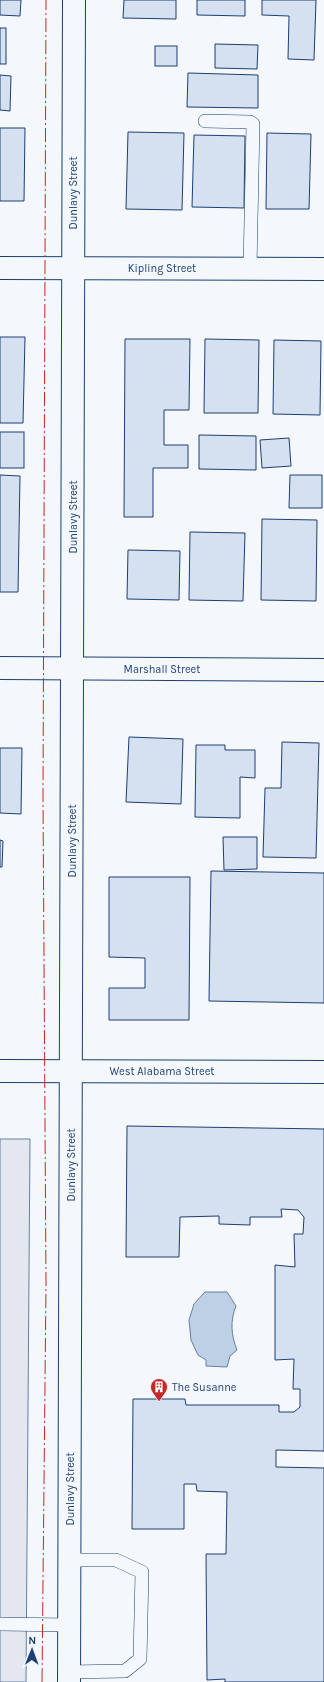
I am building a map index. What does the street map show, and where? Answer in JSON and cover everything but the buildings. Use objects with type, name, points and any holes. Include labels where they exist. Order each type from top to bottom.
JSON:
[{"type":"street","name":"Dunlavy Street","points":[[70,1677],[74,0]]},
{"type":"street","name":"Kipling Street","points":[[0,268],[324,269]]},
{"type":"street","name":"Marshall Street","points":[[0,668],[324,670]]},
{"type":"street","name":"West Alabama Street","points":[[0,1071],[324,1072]]},
{"type":"lane","points":[[205,121],[250,122],[252,124],[250,268]]},
{"type":"lane","points":[[70,1560],[116,1560],[142,1572],[140,1659],[125,1671],[70,1677]]},
{"type":"lane","points":[[0,1624],[70,1625]]},
{"type":"shaded area","points":[[0,1139],[30,1139],[26,1682],[0,1682]]},
{"type":"water","points":[[205,1292],[227,1292],[236,1306],[232,1328],[233,1339],[237,1350],[230,1356],[227,1367],[206,1366],[206,1360],[198,1355],[191,1340],[189,1320],[194,1304]]},
{"type":"power","points":[[42,1682],[46,1285],[43,797],[46,0]]},
{"type":"place","name":"The Susanne","points":[[159,1402]]}]
